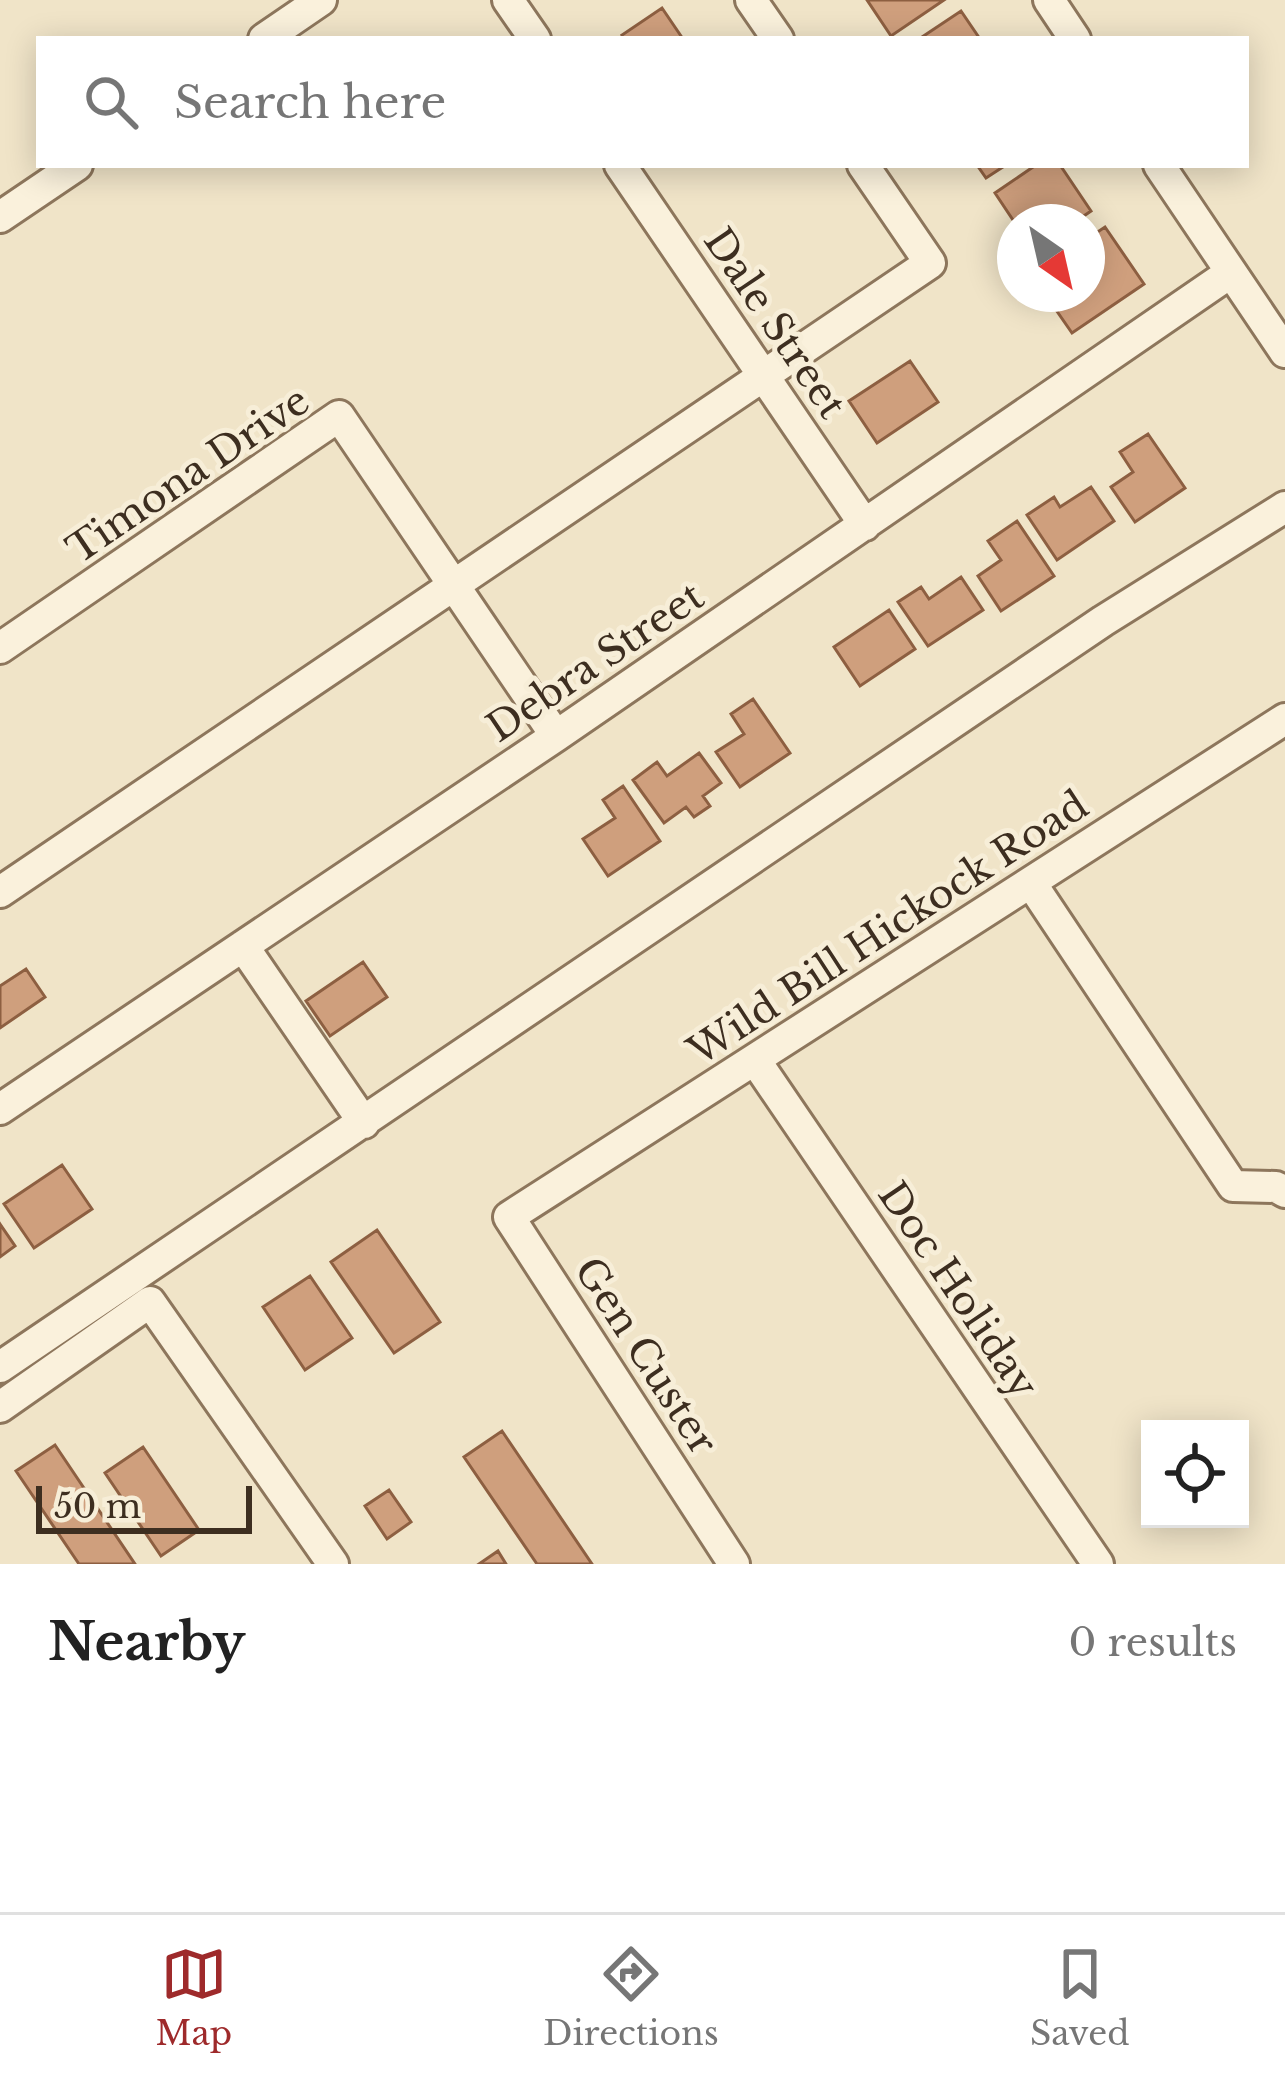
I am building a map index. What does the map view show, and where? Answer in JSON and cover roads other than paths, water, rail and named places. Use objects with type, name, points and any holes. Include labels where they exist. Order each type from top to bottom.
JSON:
[{"type":"street","points":[[267,36],[321,0]]},
{"type":"street","points":[[508,0],[533,36]]},
{"type":"street","points":[[751,0],[776,36]]},
{"type":"street","points":[[1049,0],[1073,36]]},
{"type":"street","points":[[0,218],[73,168]]},
{"type":"street","name":"Dale Street","points":[[622,168],[865,526]]},
{"type":"street","points":[[0,892],[930,263],[865,168]]},
{"type":"street","points":[[1161,168],[1285,352]]},
{"type":"street","name":"Debra Street","points":[[0,1108],[556,736],[1230,273]]},
{"type":"street","name":"Timona Drive","points":[[0,648],[340,416],[556,736]]},
{"type":"street","points":[[0,1367],[1083,634],[1285,507]]},
{"type":"street","name":"Wild Bill Hickock Road","points":[[536,1200],[1283,721]]},
{"type":"street","points":[[1031,883],[1233,1186],[1281,1190]]},
{"type":"street","points":[[243,946],[364,1123]]},
{"type":"street","name":"Doc Holiday","points":[[755,1060],[1097,1564]]},
{"type":"street","name":"Gen Custer","points":[[536,1200],[509,1217],[734,1564]]},
{"type":"street","points":[[0,1407],[150,1302],[333,1564]]}]
